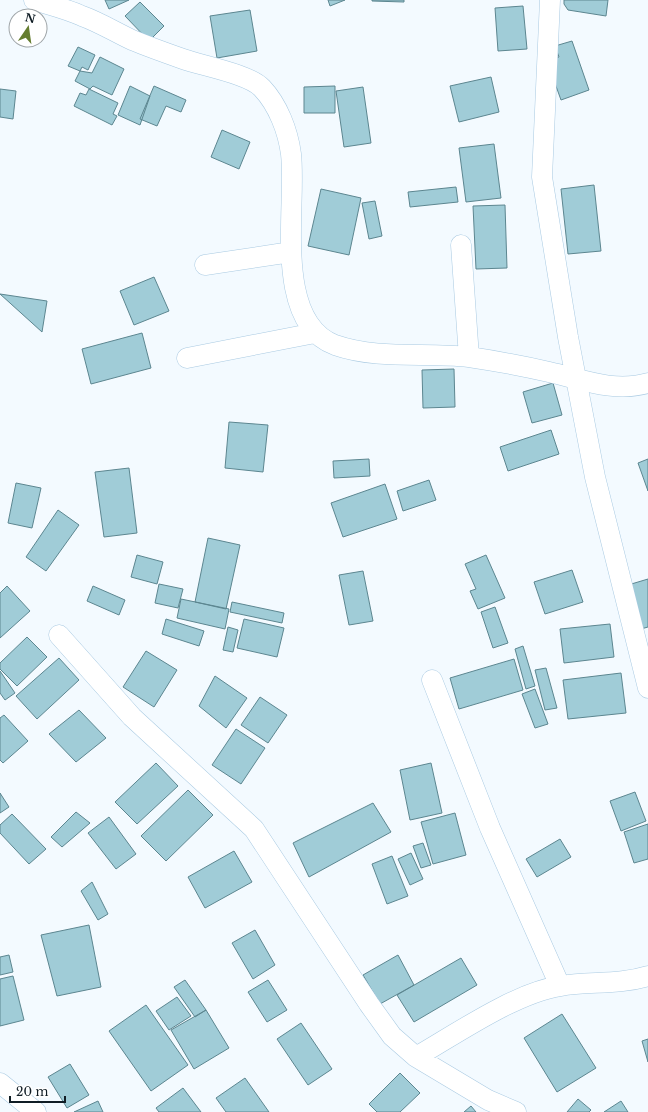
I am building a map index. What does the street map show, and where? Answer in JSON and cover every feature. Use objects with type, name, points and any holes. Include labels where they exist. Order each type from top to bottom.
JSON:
[{"type":"street","points":[[34,0],[82,16],[131,39],[185,60],[245,78],[262,87],[273,103],[285,127],[291,154],[291,252],[294,286],[301,306],[315,333],[332,344],[374,354],[469,357],[549,372],[576,380],[617,387],[648,383]]},
{"type":"street","points":[[550,0],[542,176],[576,380],[595,477],[648,688]]},
{"type":"street","points":[[461,245],[469,357]]},
{"type":"street","points":[[205,265],[291,252]]},
{"type":"street","points":[[187,358],[315,333]]},
{"type":"street","points":[[59,635],[132,717],[254,829],[369,1004],[392,1036],[416,1057],[488,1100],[516,1112]]},
{"type":"street","points":[[432,680],[490,828],[560,986]]},
{"type":"street","points":[[416,1057],[531,994],[560,986],[614,983],[648,976]]},
{"type":"street","points":[[3,1090],[36,1112]]},
{"type":"building","points":[[105,0],[129,0],[109,9]]},
{"type":"building","points":[[328,0],[345,0],[330,6]]},
{"type":"building","points":[[404,0],[404,2],[372,1]]},
{"type":"building","points":[[564,0],[608,0],[606,16],[568,10],[564,4]]},
{"type":"building","points":[[140,2],[164,26],[149,41],[125,16]]},
{"type":"building","points":[[523,6],[527,49],[498,51],[495,8]]},
{"type":"building","points":[[250,10],[257,51],[217,58],[210,16]]},
{"type":"building","points":[[572,41],[589,90],[561,100],[547,61],[559,57],[555,46]]},
{"type":"building","points":[[78,47],[95,55],[88,70],[82,67],[80,71],[68,66]]},
{"type":"building","points":[[100,57],[124,69],[112,95],[93,86],[90,89],[75,81],[80,71],[92,73]]},
{"type":"building","points":[[491,77],[499,112],[459,122],[450,86]]},
{"type":"building","points":[[130,86],[150,96],[140,125],[118,115]]},
{"type":"building","points":[[154,86],[186,100],[181,112],[166,106],[157,126],[140,119]]},
{"type":"building","points":[[335,86],[335,113],[304,113],[304,87]]},
{"type":"building","points":[[363,87],[371,143],[344,147],[336,91]]},
{"type":"building","points":[[0,89],[16,91],[13,119],[0,117]]},
{"type":"building","points":[[89,89],[118,103],[113,114],[117,116],[112,125],[74,106],[80,93],[86,95]]},
{"type":"building","points":[[222,130],[250,142],[239,169],[211,157]]},
{"type":"building","points":[[494,144],[501,198],[466,202],[459,148]]},
{"type":"building","points":[[594,185],[601,251],[568,254],[561,189]]},
{"type":"building","points":[[456,187],[458,202],[410,207],[408,192]]},
{"type":"building","points":[[321,189],[361,198],[349,255],[308,246]]},
{"type":"building","points":[[375,201],[382,236],[369,239],[362,203]]},
{"type":"building","points":[[505,205],[507,268],[476,269],[473,206]]},
{"type":"building","points":[[154,277],[169,311],[134,325],[120,291]]},
{"type":"building","points":[[0,294],[47,301],[42,332]]},
{"type":"building","points":[[142,333],[151,368],[91,384],[82,349]]},
{"type":"building","points":[[454,369],[455,407],[423,408],[422,370]]},
{"type":"building","points":[[553,383],[562,415],[532,423],[523,392]]},
{"type":"building","points":[[229,422],[268,425],[263,472],[225,468]]},
{"type":"building","points":[[551,430],[559,454],[508,471],[500,447]]},
{"type":"building","points":[[369,459],[370,476],[334,478],[333,461]]},
{"type":"building","points":[[648,459],[648,491],[638,463]]},
{"type":"building","points":[[129,468],[137,533],[104,537],[95,472]]},
{"type":"building","points":[[429,480],[436,500],[403,511],[397,491]]},
{"type":"building","points":[[16,483],[41,488],[32,528],[8,523]]},
{"type":"building","points":[[385,484],[397,519],[343,537],[331,503]]},
{"type":"building","points":[[58,510],[79,525],[46,571],[26,557]]},
{"type":"building","points":[[208,538],[240,545],[226,609],[195,602]]},
{"type":"building","points":[[137,555],[163,562],[157,584],[131,577]]},
{"type":"building","points":[[486,555],[505,598],[478,609],[470,591],[476,589],[465,564]]},
{"type":"building","points":[[572,570],[583,602],[545,614],[534,582]]},
{"type":"building","points":[[363,571],[373,621],[349,625],[339,575]]},
{"type":"building","points":[[648,579],[648,627],[641,629],[628,585]]},
{"type":"building","points":[[159,584],[183,589],[178,608],[155,603]]},
{"type":"building","points":[[7,586],[30,611],[0,638],[0,593]]},
{"type":"building","points":[[93,586],[125,600],[119,615],[87,601]]},
{"type":"building","points":[[181,599],[229,609],[225,629],[177,618]]},
{"type":"building","points":[[232,602],[284,613],[282,623],[230,612]]},
{"type":"building","points":[[495,607],[508,643],[493,648],[481,612]]},
{"type":"building","points":[[166,619],[204,631],[199,646],[162,634]]},
{"type":"building","points":[[244,619],[284,628],[277,657],[237,648]]},
{"type":"building","points":[[610,624],[614,657],[564,663],[560,629]]},
{"type":"building","points":[[228,627],[238,630],[233,652],[223,650]]},
{"type":"building","points":[[27,637],[47,657],[17,686],[0,669],[0,663]]},
{"type":"building","points":[[523,646],[535,686],[526,689],[515,649]]},
{"type":"building","points":[[146,651],[177,670],[154,707],[123,687]]},
{"type":"building","points":[[59,658],[79,680],[37,719],[16,696]]},
{"type":"building","points":[[514,659],[523,690],[459,709],[450,678]]},
{"type":"building","points":[[546,668],[557,708],[545,710],[535,670]]},
{"type":"building","points":[[0,671],[15,693],[5,700],[0,693]]},
{"type":"building","points":[[621,673],[626,713],[568,719],[563,680]]},
{"type":"building","points":[[215,676],[247,698],[226,728],[199,706]]},
{"type":"building","points":[[535,689],[548,724],[535,728],[522,694]]},
{"type":"building","points":[[260,697],[287,715],[268,743],[241,725]]},
{"type":"building","points":[[79,710],[106,738],[76,762],[49,734]]},
{"type":"building","points":[[4,715],[28,741],[3,763],[0,760],[0,718]]},
{"type":"building","points":[[236,729],[265,748],[241,784],[212,765]]},
{"type":"building","points":[[156,763],[178,786],[137,824],[115,802]]},
{"type":"building","points":[[431,763],[442,813],[410,820],[400,770]]},
{"type":"building","points":[[188,790],[213,815],[166,861],[141,836]]},
{"type":"building","points":[[635,792],[646,821],[621,831],[610,801]]},
{"type":"building","points":[[0,793],[9,807],[0,813]]},
{"type":"building","points":[[373,803],[391,832],[309,877],[293,843]]},
{"type":"building","points":[[76,812],[90,823],[62,847],[51,837]]},
{"type":"building","points":[[455,813],[466,855],[433,864],[421,822]]},
{"type":"building","points":[[12,814],[46,849],[29,864],[0,833],[0,825]]},
{"type":"building","points":[[109,817],[136,854],[116,869],[88,833]]},
{"type":"building","points":[[648,824],[648,859],[634,863],[624,832]]},
{"type":"building","points":[[560,839],[571,857],[537,877],[526,859]]},
{"type":"building","points":[[423,843],[431,865],[421,868],[413,846]]},
{"type":"building","points":[[234,851],[252,882],[205,908],[188,877]]},
{"type":"building","points":[[411,853],[423,879],[410,885],[398,859]]},
{"type":"building","points":[[392,856],[408,896],[387,904],[372,864]]},
{"type":"building","points":[[92,882],[108,914],[98,920],[81,891]]},
{"type":"building","points":[[89,925],[101,987],[57,996],[41,935]]},
{"type":"building","points":[[255,930],[275,965],[253,979],[232,943]]},
{"type":"building","points":[[9,955],[13,972],[0,975],[0,957]]},
{"type":"building","points":[[398,955],[414,985],[380,1004],[363,975]]},
{"type":"building","points":[[461,958],[477,985],[414,1022],[397,995]]},
{"type":"building","points":[[13,976],[24,1020],[0,1026],[0,979]]},
{"type":"building","points":[[185,980],[206,1010],[195,1017],[174,987]]},
{"type":"building","points":[[268,980],[287,1010],[267,1022],[248,992]]},
{"type":"building","points":[[177,997],[191,1016],[169,1030],[156,1011]]},
{"type":"building","points":[[146,1005],[188,1065],[151,1091],[109,1031]]},
{"type":"building","points":[[206,1010],[229,1048],[194,1069],[171,1030]]},
{"type":"building","points":[[562,1014],[596,1068],[557,1092],[524,1038]]},
{"type":"building","points":[[301,1023],[332,1069],[308,1085],[277,1039]]},
{"type":"building","points":[[648,1039],[648,1062],[642,1041]]},
{"type":"building","points":[[70,1064],[89,1095],[67,1108],[48,1077]]},
{"type":"building","points":[[400,1073],[420,1093],[400,1112],[377,1112],[369,1104]]},
{"type":"building","points":[[245,1078],[269,1112],[226,1112],[216,1098]]},
{"type":"building","points":[[183,1088],[201,1112],[159,1112],[156,1108]]},
{"type":"building","points":[[578,1099],[591,1110],[589,1112],[567,1112]]},
{"type":"building","points":[[98,1101],[103,1112],[74,1112]]},
{"type":"building","points":[[621,1101],[628,1112],[604,1112]]},
{"type":"building","points":[[471,1106],[476,1112],[464,1112]]}]
